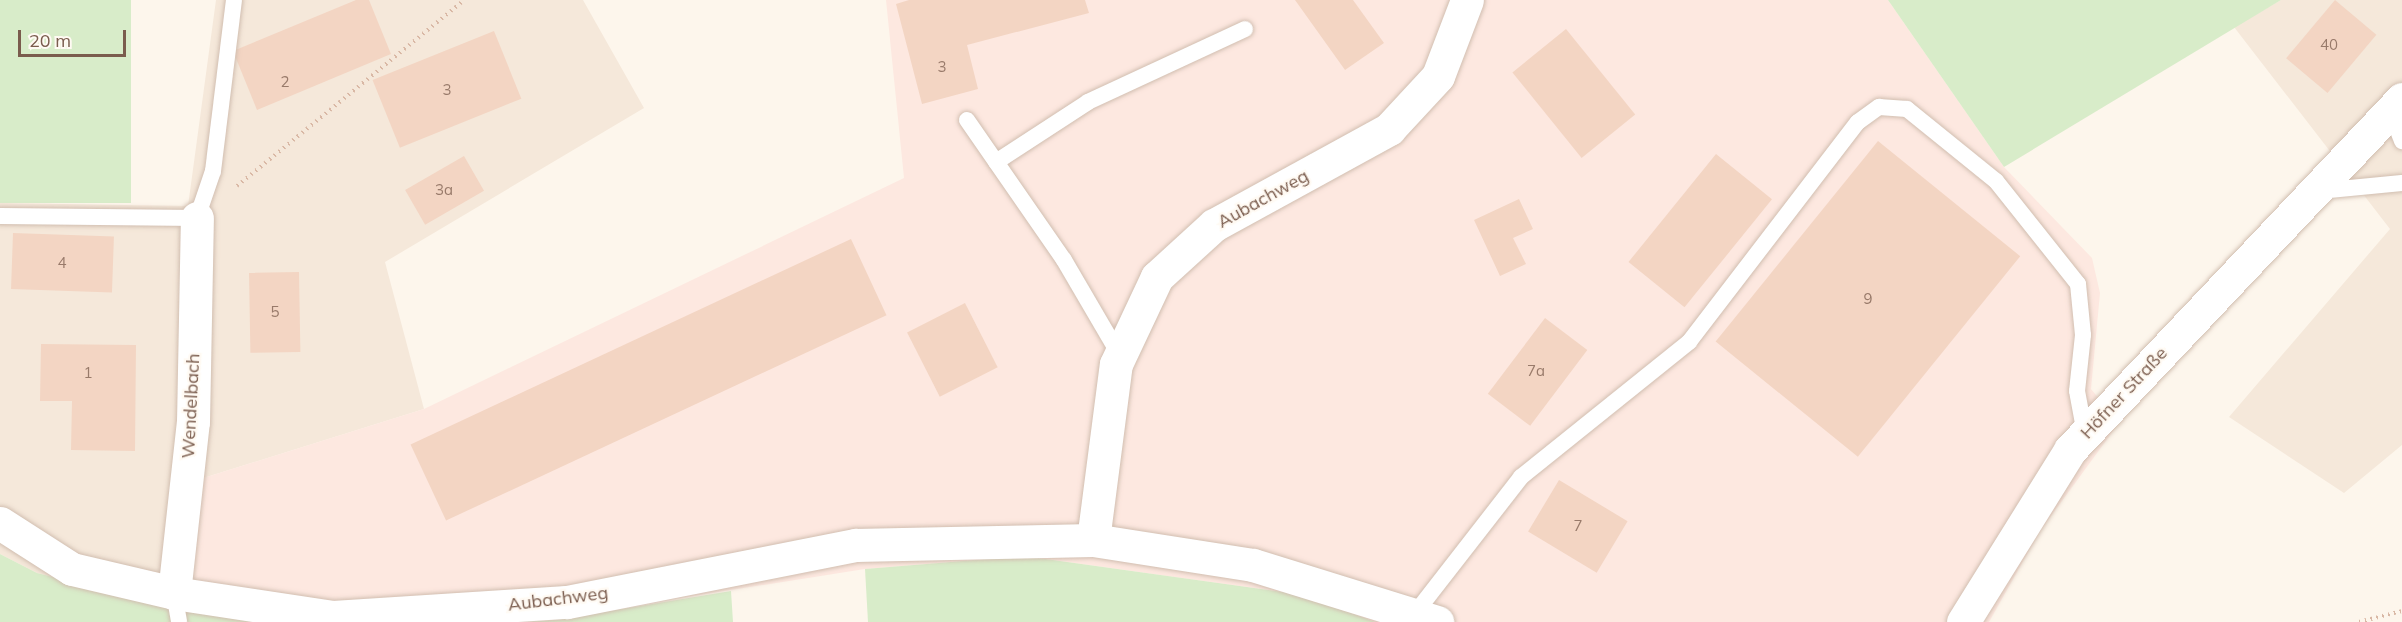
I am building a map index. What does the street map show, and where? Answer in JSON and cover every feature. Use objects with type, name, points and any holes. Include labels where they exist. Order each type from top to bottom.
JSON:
[{"type":"street","name":"Aubachweg","points":[[1093,540],[1120,356],[1157,277],[1214,225],[1389,129],[1438,76],[1467,0]]},
{"type":"street","name":"Höfner Straße","points":[[1964,622],[2070,450],[2318,191],[2398,119]]},
{"type":"street","name":"Wendelbach","points":[[177,608],[193,422],[197,218]]},
{"type":"street","name":"Aubachweg","points":[[0,523],[72,569],[177,608],[333,617],[567,602],[855,545],[1093,540],[1253,565],[1427,617]]},
{"type":"lane","points":[[0,216],[197,218],[213,171],[234,0]]},
{"type":"lane","points":[[996,162],[1088,102],[1245,29]]},
{"type":"lane","points":[[1427,617],[1521,477],[1689,342],[1858,122],[1879,107],[1907,109],[1996,181],[2078,284],[2083,335],[2077,391],[2085,434]]},
{"type":"lane","points":[[967,120],[1064,260],[1120,356]]},
{"type":"lane","points":[[2318,191],[2402,183]]},
{"type":"path","points":[[197,218],[464,0]]},
{"type":"path","points":[[2359,622],[2402,611]]},
{"type":"shaded area","points":[[216,0],[583,0],[644,108],[385,262],[424,409],[197,480],[170,606],[37,573],[0,554],[0,203],[188,206]]},
{"type":"shaded area","points":[[886,0],[1888,0],[2004,167],[2092,258],[2100,293],[2091,389],[2119,423],[2040,531],[1989,622],[1375,622],[1304,595],[1024,556],[865,569],[527,622],[272,622],[170,606],[197,480],[424,409],[904,178]]},
{"type":"shaded area","points":[[2281,0],[2402,0],[2402,445],[2344,493],[2229,417],[2390,229],[2234,27]]},
{"type":"green space","points":[[0,0],[131,0],[131,203],[0,203]]},
{"type":"green space","points":[[1888,0],[2281,0],[2004,167]]},
{"type":"green space","points":[[0,554],[37,573],[170,606],[272,622],[0,622]]},
{"type":"green space","points":[[1024,556],[1304,595],[1375,622],[868,622],[865,569]]},
{"type":"green space","points":[[731,591],[733,622],[527,622],[555,620]]},
{"type":"building","points":[[356,0],[369,0],[391,54],[257,110],[233,51]]},
{"type":"building","points":[[909,0],[1085,0],[1089,13],[967,45],[978,89],[922,104],[896,4]]},
{"type":"building","points":[[1295,0],[1353,0],[1384,43],[1345,70]]},
{"type":"building","points":[[2335,0],[2376,35],[2328,93],[2286,58]]},
{"type":"building","points":[[1566,29],[1635,114],[1582,158],[1512,72]]},
{"type":"building","points":[[494,31],[521,99],[400,148],[373,80]]},
{"type":"building","points":[[1878,141],[2020,256],[1858,457],[1716,342]]},
{"type":"building","points":[[1716,154],[1772,199],[1684,307],[1629,262]]},
{"type":"building","points":[[464,156],[484,191],[425,225],[405,190]]},
{"type":"building","points":[[1519,199],[1533,229],[1513,238],[1526,264],[1500,276],[1474,220]]},
{"type":"building","points":[[13,233],[114,237],[112,292],[11,289]]},
{"type":"building","points":[[851,239],[886,315],[446,521],[411,444]]},
{"type":"building","points":[[299,272],[300,352],[250,353],[249,273]]},
{"type":"building","points":[[965,303],[998,367],[940,397],[907,333]]},
{"type":"building","points":[[1545,318],[1587,350],[1530,426],[1488,394]]},
{"type":"building","points":[[41,344],[136,345],[135,451],[71,450],[72,401],[40,401]]},
{"type":"building","points":[[1559,480],[1628,521],[1597,573],[1528,531]]}]
